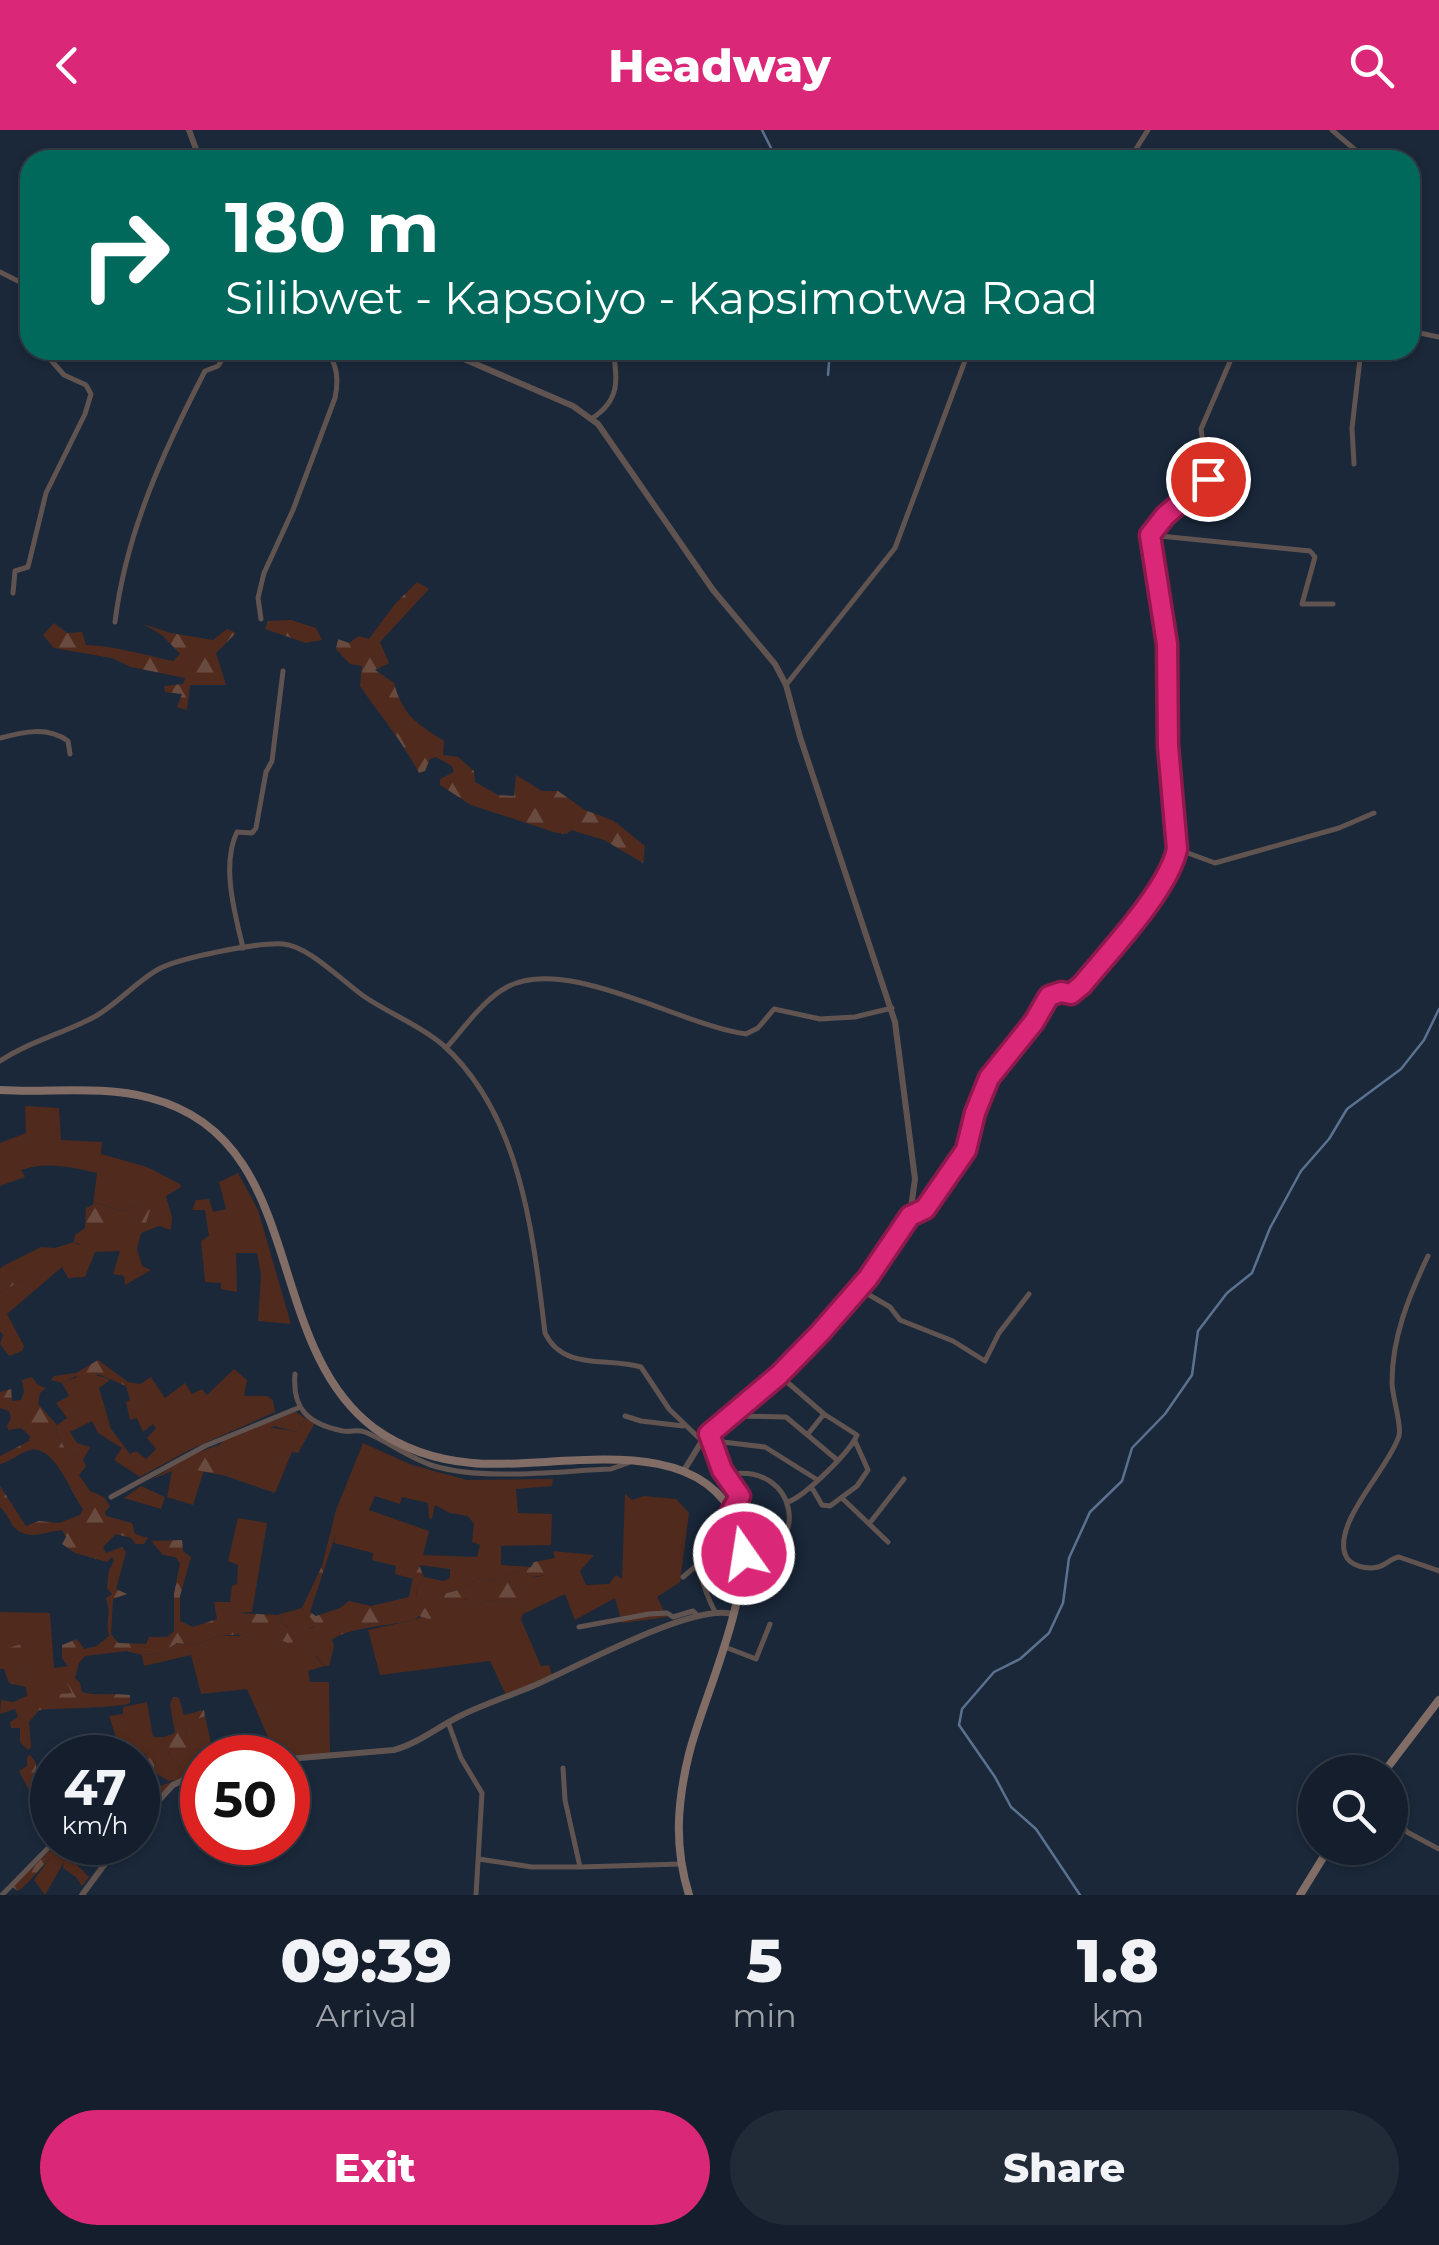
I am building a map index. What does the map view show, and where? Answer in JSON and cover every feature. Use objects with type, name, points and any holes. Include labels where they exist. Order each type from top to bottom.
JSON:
[{"type":"main road","points":[[0,1090],[146,1096],[185,1112],[223,1139],[238,1155],[260,1194],[318,1357],[332,1382],[366,1420],[405,1446],[459,1462],[659,1463],[682,1472],[716,1494],[737,1524],[744,1554],[732,1614],[681,1789],[677,1824],[689,1895]]},
{"type":"main road","points":[[1397,1755],[1439,1700]]},
{"type":"main road","points":[[1300,1895],[1319,1865]]},
{"type":"street","points":[[1332,130],[1355,150]]},
{"type":"street","points":[[13,593],[15,571],[28,567],[46,493],[91,394],[86,385],[64,375],[51,360]]},
{"type":"street","points":[[115,622],[124,561],[168,442],[206,371],[222,360]]},
{"type":"street","points":[[262,619],[258,598],[264,573],[294,510],[335,398],[338,381],[333,360]]},
{"type":"street","points":[[466,360],[573,406],[592,419],[713,590],[775,664],[786,685],[800,738],[892,1008],[915,1180],[910,1216],[859,1288],[779,1375],[712,1438]]},
{"type":"street","points":[[592,419],[606,409],[617,389],[615,360]]},
{"type":"street","points":[[786,685],[895,548],[964,360]]},
{"type":"street","points":[[910,1216],[925,1209],[966,1150],[981,1097],[996,1068],[1034,1022],[1049,996],[1071,994],[1082,985],[1154,894],[1173,862],[1177,849],[1168,746],[1167,644],[1150,535],[1165,516],[1208,479],[1201,429],[1231,360]]},
{"type":"street","points":[[1354,464],[1352,428],[1360,360]]},
{"type":"street","points":[[1150,535],[1310,551],[1315,558],[1302,604],[1333,604]]},
{"type":"street","points":[[243,948],[232,890],[233,841],[237,832],[252,833],[256,828],[266,772],[272,761],[283,671]]},
{"type":"street","points":[[0,738],[37,731],[56,734],[68,742],[70,754]]},
{"type":"street","points":[[1177,849],[1215,863],[1339,828],[1374,813]]},
{"type":"street","points":[[0,1062],[23,1046],[100,1013],[160,968],[243,948],[277,944],[298,947],[364,997],[446,1048],[483,1091],[504,1132],[530,1234],[545,1332],[550,1342],[564,1356],[641,1368],[684,1426],[702,1441]]},
{"type":"street","points":[[446,1048],[490,1000],[519,983],[577,983],[616,991],[656,1008],[746,1034],[758,1028],[774,1009],[820,1019],[855,1017],[892,1008]]},
{"type":"street","points":[[1428,1256],[1410,1294],[1395,1350],[1392,1383],[1400,1430],[1349,1522],[1344,1546],[1346,1556],[1356,1566],[1379,1567],[1399,1556],[1439,1571]]},
{"type":"street","points":[[859,1288],[890,1307],[900,1320],[953,1341],[984,1361],[1028,1294]]},
{"type":"street","points":[[296,1374],[298,1408]]},
{"type":"street","points":[[779,1375],[824,1414],[857,1435],[868,1470],[836,1505],[822,1506],[812,1488]]},
{"type":"street","points":[[298,1408],[339,1430],[360,1429],[404,1455],[438,1467],[479,1473],[612,1468],[630,1461]]},
{"type":"street","points":[[111,1497],[189,1453],[298,1408]]},
{"type":"street","points":[[808,1434],[824,1414]]},
{"type":"street","points":[[625,1416],[684,1426]]},
{"type":"street","points":[[732,1416],[786,1417],[836,1460]]},
{"type":"street","points":[[360,1429],[366,1420]]},
{"type":"street","points":[[712,1438],[766,1552]]},
{"type":"street","points":[[682,1472],[702,1441],[712,1438],[769,1449],[816,1479]]},
{"type":"street","points":[[788,1502],[812,1488],[816,1479],[856,1440]]},
{"type":"street","points":[[726,1474],[763,1477],[788,1502],[786,1531],[776,1546],[766,1552],[744,1554]]},
{"type":"street","points":[[868,1524],[904,1479]]},
{"type":"street","points":[[731,1512],[740,1496]]},
{"type":"street","points":[[844,1499],[888,1542]]},
{"type":"street","points":[[716,1612],[697,1564],[703,1532],[722,1531],[737,1524]]},
{"type":"street","points":[[683,1576],[697,1564]]},
{"type":"street","points":[[579,1628],[655,1613],[672,1617],[693,1611],[698,1616]]},
{"type":"street","points":[[310,1757],[407,1746],[448,1722],[620,1646],[698,1616],[732,1614]]},
{"type":"street","points":[[723,1646],[756,1659],[770,1624]]},
{"type":"street","points":[[448,1722],[461,1758],[482,1793],[476,1895]]},
{"type":"street","points":[[563,1768],[580,1866]]},
{"type":"street","points":[[160,1797],[180,1782]]},
{"type":"street","points":[[1408,1833],[1439,1849]]},
{"type":"street","points":[[480,1859],[532,1868],[681,1864]]},
{"type":"street","points":[[2,1895],[31,1865]]},
{"type":"street","points":[[82,1895],[105,1865]]},
{"type":"green space","points":[[417,582],[429,589],[380,642],[389,663],[375,670],[394,683],[407,712],[444,741],[443,755],[458,757],[474,771],[475,782],[498,795],[514,796],[516,775],[542,791],[558,791],[585,810],[614,821],[645,846],[643,863],[604,840],[571,830],[567,834],[557,833],[471,805],[440,785],[440,779],[454,772],[452,766],[436,757],[419,773],[360,686],[362,666],[350,664],[336,649],[338,639],[349,643],[359,636],[369,639]]},
{"type":"green space","points":[[291,620],[316,628],[322,640],[306,643],[265,629],[268,621]]},
{"type":"green space","points":[[54,623],[67,633],[82,632],[86,645],[173,661],[180,654],[162,635],[143,624],[213,640],[227,629],[236,633],[216,653],[226,685],[190,685],[187,710],[177,707],[182,694],[165,692],[164,686],[183,684],[185,678],[131,667],[112,658],[54,648],[43,635]]},
{"type":"green space","points":[[25,1106],[59,1108],[61,1140],[102,1142],[101,1154],[147,1167],[181,1187],[166,1196],[171,1230],[159,1226],[141,1233],[137,1249],[142,1266],[151,1270],[125,1285],[124,1276],[113,1274],[120,1251],[95,1252],[85,1277],[68,1278],[62,1267],[7,1314],[24,1346],[22,1351],[9,1356],[0,1344],[0,1293],[22,1280],[19,1270],[3,1266],[41,1247],[55,1248],[74,1242],[78,1245],[121,1223],[141,1205],[121,1211],[98,1203],[93,1205],[97,1173],[69,1167],[30,1167],[21,1170],[25,1177],[0,1186],[0,1143],[26,1133]]},
{"type":"green space","points":[[238,1173],[258,1210],[291,1324],[258,1321],[261,1275],[257,1253],[236,1253],[237,1292],[221,1289],[221,1283],[205,1282],[201,1241],[209,1236],[205,1210],[192,1210],[196,1200],[209,1199],[213,1212],[226,1209],[219,1182]]},
{"type":"green space","points":[[97,1203],[121,1211],[141,1205],[150,1210],[145,1226],[134,1228],[121,1223],[100,1241],[74,1242],[75,1235],[85,1228],[86,1208]]},
{"type":"green space","points":[[3,1266],[20,1270],[22,1280],[0,1293],[0,1269]]},
{"type":"green space","points":[[98,1360],[128,1382],[126,1386],[98,1374],[93,1381],[83,1384],[76,1376],[62,1383],[51,1380],[54,1376],[76,1373]]},
{"type":"green space","points":[[234,1369],[247,1380],[244,1396],[267,1396],[273,1400],[275,1412],[189,1450],[140,1477],[114,1460],[122,1448],[98,1433],[92,1421],[70,1432],[77,1443],[90,1447],[83,1460],[66,1450],[56,1433],[57,1425],[67,1418],[56,1403],[69,1396],[62,1383],[98,1376],[110,1380],[99,1388],[111,1429],[130,1454],[136,1451],[146,1459],[156,1449],[147,1438],[156,1428],[153,1424],[143,1432],[137,1418],[130,1420],[126,1402],[130,1400],[128,1382],[140,1384],[151,1377],[165,1398],[185,1383],[192,1394],[202,1389],[207,1395]]},
{"type":"green space","points":[[32,1377],[46,1388],[40,1393],[38,1404],[57,1425],[56,1433],[66,1450],[83,1460],[86,1466],[79,1475],[90,1491],[104,1497],[110,1506],[106,1516],[132,1523],[135,1534],[148,1538],[144,1544],[136,1544],[131,1538],[116,1534],[103,1547],[106,1553],[122,1547],[126,1552],[116,1589],[127,1594],[113,1599],[111,1634],[118,1643],[146,1644],[149,1637],[167,1637],[174,1631],[174,1594],[180,1563],[175,1557],[163,1555],[151,1541],[182,1540],[183,1551],[191,1557],[180,1596],[180,1621],[193,1627],[217,1619],[233,1619],[238,1613],[277,1615],[291,1629],[312,1628],[316,1624],[302,1608],[322,1566],[336,1510],[341,1511],[340,1521],[310,1612],[316,1616],[349,1601],[371,1606],[409,1597],[415,1567],[419,1565],[424,1577],[417,1586],[416,1597],[457,1590],[478,1578],[494,1581],[531,1567],[534,1562],[555,1558],[562,1570],[557,1577],[534,1577],[514,1588],[523,1614],[520,1622],[508,1598],[500,1604],[490,1600],[479,1605],[468,1598],[451,1606],[446,1615],[429,1619],[419,1616],[338,1636],[332,1640],[329,1666],[324,1666],[316,1655],[320,1645],[316,1638],[288,1643],[276,1638],[270,1627],[262,1624],[257,1633],[219,1636],[195,1645],[177,1643],[161,1653],[142,1655],[126,1651],[85,1656],[75,1678],[82,1692],[130,1695],[130,1703],[39,1710],[29,1722],[28,1750],[20,1742],[20,1728],[11,1728],[10,1722],[18,1717],[15,1709],[0,1714],[1,1700],[13,1702],[27,1696],[26,1687],[9,1683],[4,1669],[0,1669],[0,1651],[21,1644],[28,1650],[22,1662],[23,1678],[32,1678],[33,1696],[72,1693],[65,1678],[68,1666],[62,1658],[62,1645],[77,1639],[84,1649],[97,1646],[109,1636],[106,1598],[112,1594],[107,1588],[114,1561],[112,1557],[107,1562],[75,1553],[62,1544],[66,1537],[62,1530],[25,1534],[14,1527],[0,1507],[0,1486],[26,1526],[39,1521],[59,1523],[80,1515],[83,1509],[54,1462],[39,1450],[30,1450],[0,1464],[0,1456],[29,1441],[30,1436],[21,1428],[9,1430],[9,1411],[0,1408],[0,1392],[11,1389],[12,1401],[21,1400],[22,1380]]},
{"type":"green space","points":[[296,1412],[305,1418],[297,1432],[274,1426],[263,1434],[254,1427]]},
{"type":"green space","points":[[305,1418],[315,1423],[298,1453],[292,1452],[275,1493],[226,1476],[231,1461],[213,1454],[220,1444],[239,1432],[274,1428],[297,1432]]},
{"type":"green space","points":[[363,1443],[412,1465],[467,1480],[553,1479],[552,1486],[516,1489],[518,1513],[552,1514],[551,1545],[501,1546],[501,1565],[531,1567],[494,1581],[478,1578],[457,1590],[416,1598],[417,1586],[424,1577],[443,1581],[450,1578],[450,1569],[419,1565],[413,1579],[395,1574],[396,1566],[372,1560],[373,1553],[334,1543],[340,1511],[336,1510]],"holes":[[[375,1496],[400,1504],[402,1497],[428,1503],[432,1519],[435,1505],[468,1516],[474,1524],[472,1542],[480,1545],[477,1557],[423,1555],[429,1531],[369,1510]]]},
{"type":"green space","points":[[218,1445],[214,1454],[232,1461],[226,1476],[182,1467],[150,1480],[194,1454]]},
{"type":"green space","points":[[182,1467],[204,1470],[193,1505],[167,1497],[172,1471]]},
{"type":"green space","points":[[141,1486],[165,1497],[161,1509],[124,1498]]},
{"type":"green space","points":[[625,1494],[632,1500],[644,1496],[676,1499],[689,1513],[680,1582],[657,1597],[667,1617],[622,1623],[615,1598],[575,1620],[565,1594],[523,1614],[513,1589],[524,1579],[548,1575],[555,1558],[553,1551],[594,1555],[580,1571],[586,1585],[609,1584],[616,1575],[622,1579]]},
{"type":"green space","points":[[238,1518],[267,1523],[252,1612],[238,1613],[233,1619],[217,1619],[214,1602],[230,1602],[232,1586],[237,1584],[238,1565],[228,1561]]},
{"type":"green space","points":[[469,1598],[479,1605],[490,1600],[500,1604],[508,1598],[541,1666],[549,1665],[552,1675],[506,1695],[490,1661],[380,1675],[368,1630],[414,1620]]},
{"type":"green space","points":[[302,1608],[317,1624],[294,1630],[277,1615]]},
{"type":"green space","points":[[0,1612],[50,1613],[54,1668],[69,1666],[72,1693],[33,1697],[23,1678],[22,1662],[0,1651]]},
{"type":"green space","points":[[262,1624],[316,1638],[320,1645],[316,1656],[324,1666],[308,1671],[310,1682],[329,1682],[330,1754],[310,1755],[310,1735],[267,1735],[247,1689],[201,1694],[191,1655],[144,1666],[142,1655],[161,1653],[177,1643],[195,1645],[219,1636],[238,1636]]},
{"type":"green space","points":[[173,1697],[179,1698],[184,1715],[204,1710],[205,1716],[186,1724],[187,1735],[180,1735],[180,1769],[169,1755],[164,1737],[175,1733],[170,1704]]},
{"type":"green space","points":[[147,1702],[153,1735],[115,1735],[109,1716],[123,1714],[123,1707]]},
{"type":"green space","points":[[205,1716],[209,1735],[187,1735],[186,1723]]},
{"type":"green space","points":[[160,1737],[164,1737],[169,1755],[180,1769],[177,1780],[160,1776]]},
{"type":"green space","points":[[30,1755],[30,1792],[19,1771],[27,1766]]},
{"type":"green space","points":[[177,1780],[160,1795],[160,1786]]},
{"type":"green space","points":[[35,1865],[44,1865],[18,1891],[12,1887]]},
{"type":"green space","points":[[45,1865],[62,1865],[45,1895],[34,1880]]},
{"type":"green space","points":[[77,1865],[89,1877],[82,1886],[63,1868]]},
{"type":"waterway","points":[[762,130],[772,150]]},
{"type":"waterway","points":[[828,375],[829,360]]},
{"type":"waterway","points":[[1080,1895],[1036,1829],[1011,1807],[959,1725],[962,1709],[994,1672],[1020,1659],[1049,1633],[1063,1603],[1069,1558],[1090,1512],[1122,1481],[1132,1448],[1165,1414],[1192,1375],[1198,1331],[1227,1293],[1252,1273],[1270,1228],[1301,1171],[1329,1139],[1347,1109],[1401,1069],[1424,1040],[1439,1009]]},
{"type":"route","points":[[744,1554],[731,1512],[740,1496],[722,1470],[709,1434],[779,1375],[820,1333],[868,1278],[910,1216],[925,1209],[966,1150],[975,1113],[996,1068],[1018,1044],[1049,996],[1071,994],[1082,985],[1154,894],[1173,862],[1177,849],[1168,746],[1168,658],[1150,535],[1165,516],[1208,479]]}]
